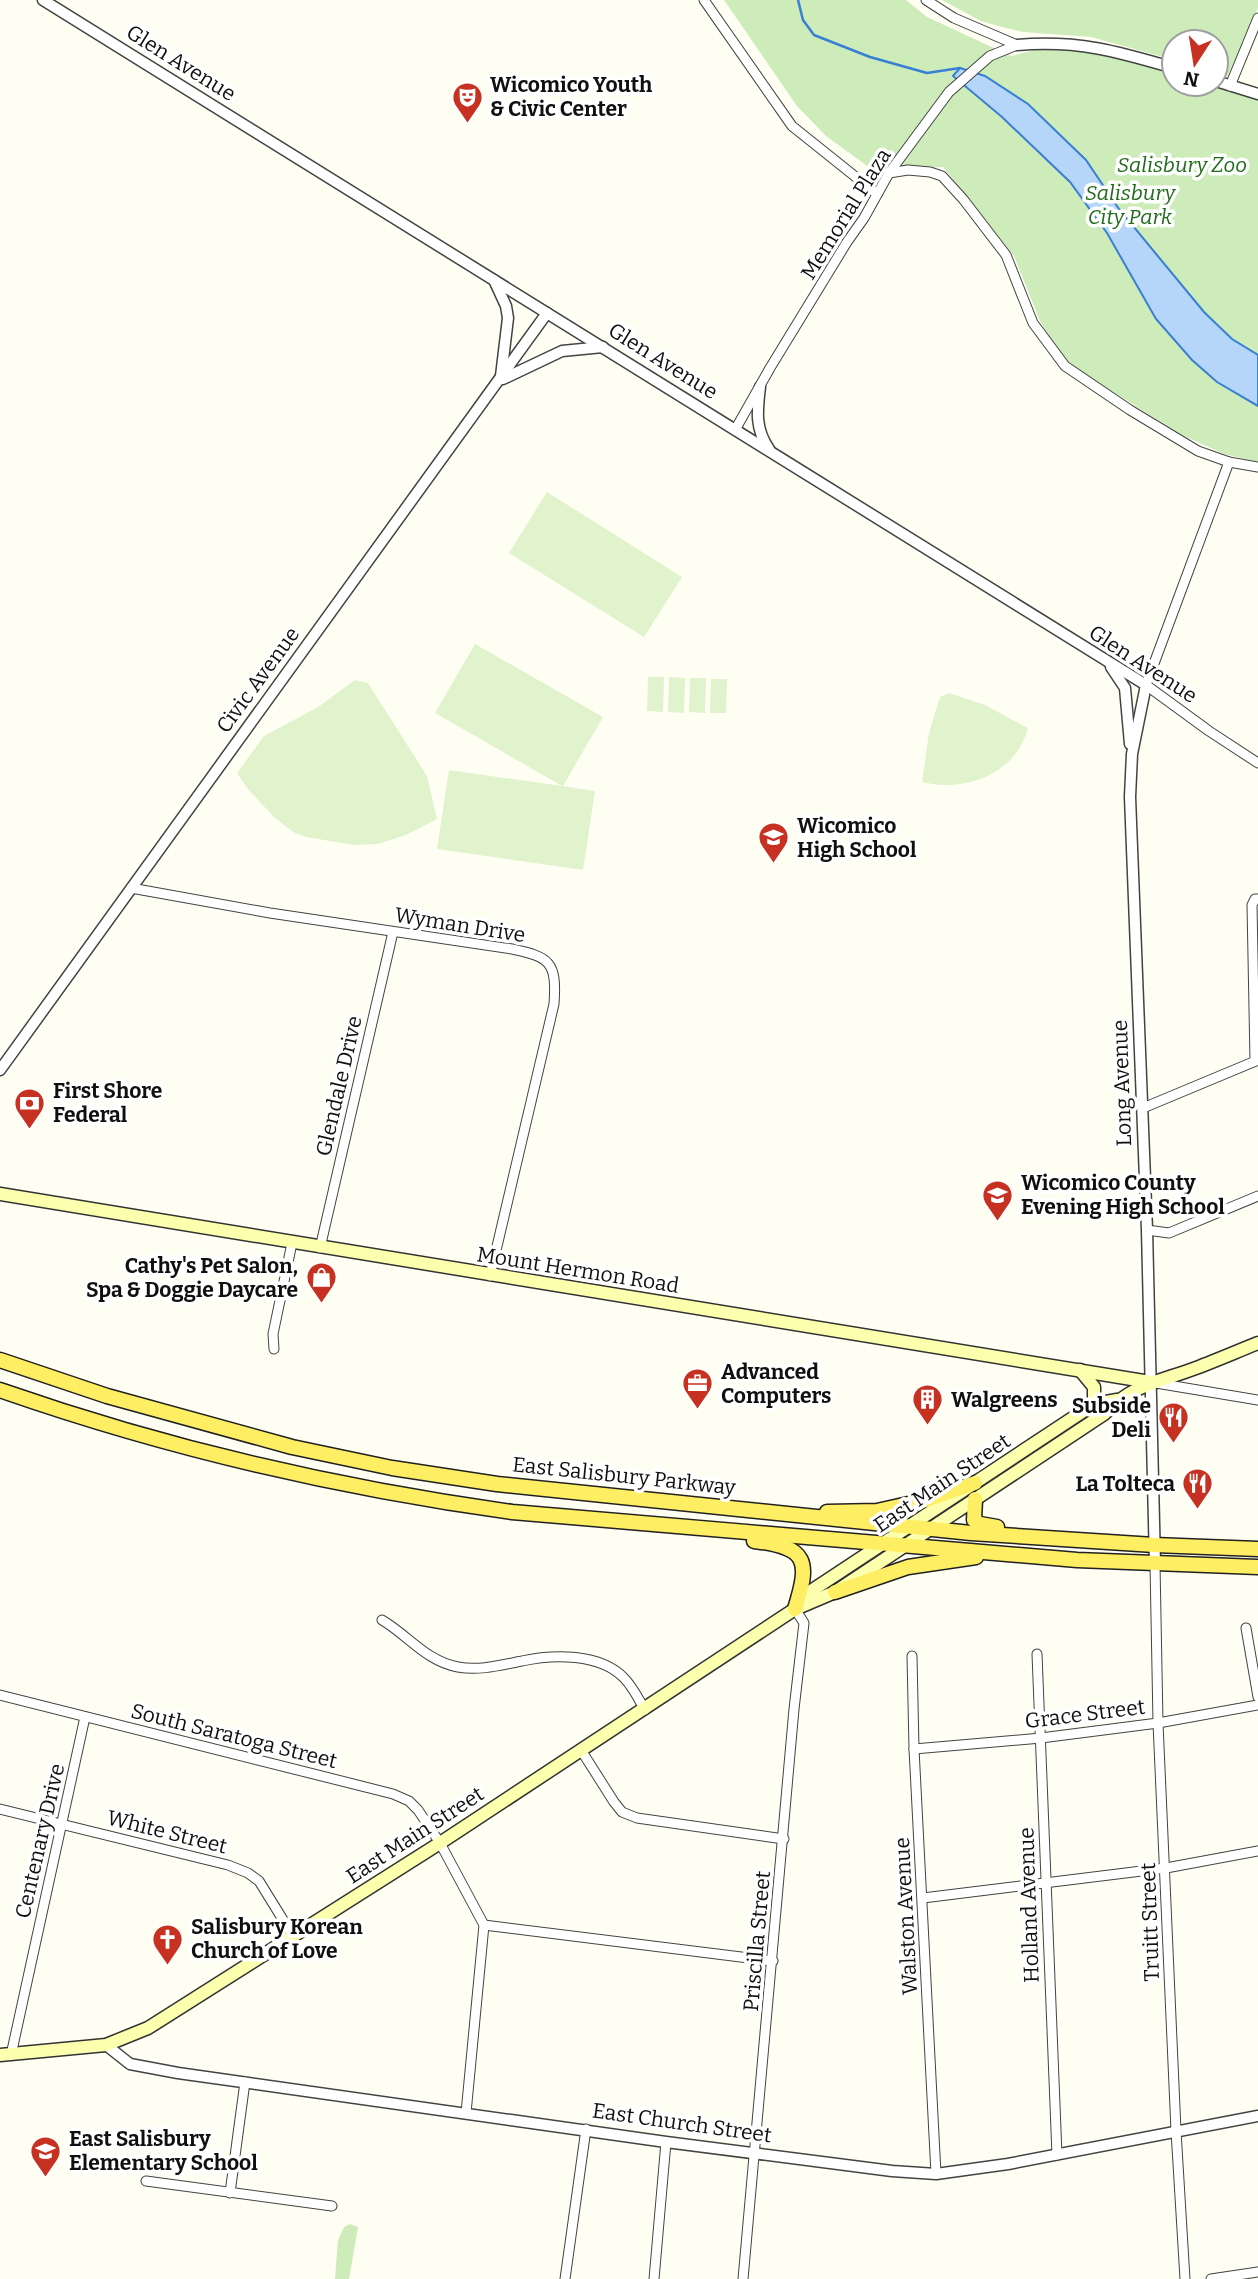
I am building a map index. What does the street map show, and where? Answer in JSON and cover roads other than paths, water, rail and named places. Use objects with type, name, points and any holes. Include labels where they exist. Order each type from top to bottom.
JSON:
[{"type":"main road","name":"Mount Hermon Road","points":[[0,1194],[1150,1382]]},
{"type":"main road","name":"East Main Street","points":[[6,2055],[106,2045],[139,2033],[179,2011],[645,1710],[795,1609],[835,1592],[932,1529],[1104,1414],[1117,1401],[1150,1382],[1194,1369],[1258,1343]]},
{"type":"main road","points":[[0,1352],[79,1378],[107,1396]]},
{"type":"main road","name":"East Salisbury Parkway","points":[[0,1360],[107,1396],[280,1444],[392,1468],[497,1484],[932,1529],[1038,1538],[1258,1549]]},
{"type":"main road","points":[[1080,1370],[1094,1387],[1094,1404]]},
{"type":"main road","name":"East Salisbury Parkway","points":[[0,1390],[234,1460],[395,1494],[512,1512],[1001,1554],[1155,1564],[1258,1567]]},
{"type":"main road","points":[[0,1399],[40,1404]]},
{"type":"main road","name":"East Main Street","points":[[795,1609],[805,1595],[1094,1404],[1117,1401]]},
{"type":"main road","points":[[795,1514],[810,1511],[877,1511],[926,1500],[975,1483]]},
{"type":"main road","points":[[975,1499],[973,1515],[977,1523],[988,1527],[1012,1528],[1038,1538]]},
{"type":"main road","points":[[688,1526],[738,1539],[788,1547],[802,1562],[805,1571],[795,1609]]},
{"type":"main road","points":[[835,1592],[908,1567],[1001,1554]]},
{"type":"street","name":"Glen Avenue","points":[[43,0],[1146,685],[1209,731],[1258,762]]},
{"type":"street","points":[[704,0],[792,126],[877,194]]},
{"type":"street","points":[[926,0],[954,18],[1017,45],[1051,42],[1094,46],[1160,64]]},
{"type":"street","points":[[1258,18],[1230,86],[1258,94]]},
{"type":"street","name":"Memorial Plaza","points":[[735,430],[889,173],[960,81],[990,56],[1017,45]]},
{"type":"street","points":[[889,173],[918,170],[942,176],[963,199],[1006,256],[1033,323],[1065,366],[1198,452],[1228,462],[1258,467]]},
{"type":"street","points":[[492,278],[506,306],[508,318],[500,380]]},
{"type":"street","name":"Civic Avenue","points":[[0,1070],[547,313]]},
{"type":"street","points":[[500,380],[562,351],[604,347]]},
{"type":"street","points":[[760,387],[758,426],[761,438],[772,454]]},
{"type":"street","points":[[1146,685],[1228,462]]},
{"type":"street","points":[[1108,662],[1125,688],[1132,754]]},
{"type":"street","name":"Long Avenue","points":[[1146,685],[1132,754],[1130,797],[1147,1230],[1155,1564]]},
{"type":"street","name":"Wyman Drive","points":[[131,888],[530,953],[541,957],[553,970],[554,1004],[490,1276]]},
{"type":"street","points":[[1143,1108],[1257,1060],[1252,905],[1258,899]]},
{"type":"street","name":"Glendale Drive","points":[[320,1248],[393,932]]},
{"type":"street","points":[[1147,1230],[1169,1233],[1258,1196]]},
{"type":"street","points":[[274,1349],[273,1334],[292,1243]]},
{"type":"street","points":[[1150,1382],[1258,1400]]},
{"type":"street","name":"Truitt Street","points":[[1155,1564],[1158,1723],[1185,2279]]},
{"type":"street","name":"Priscilla Street","points":[[743,2279],[804,1623],[795,1609]]},
{"type":"street","points":[[382,1620],[400,1631],[428,1656],[459,1667],[478,1669],[550,1657],[587,1660],[605,1666],[624,1678],[645,1710]]},
{"type":"street","points":[[1246,1628],[1258,1697]]},
{"type":"street","name":"Holland Avenue","points":[[1037,1654],[1057,2155]]},
{"type":"street","name":"Walston Avenue","points":[[912,1656],[914,1749],[936,2174]]},
{"type":"street","name":"South Saratoga Street","points":[[0,1695],[393,1794],[409,1801],[440,1843],[484,1925]]},
{"type":"street","name":"Grace Street","points":[[914,1749],[1041,1738],[1158,1723],[1258,1705]]},
{"type":"street","name":"Centenary Drive","points":[[6,2055],[85,1717]]},
{"type":"street","points":[[581,1750],[622,1812],[637,1818],[784,1839]]},
{"type":"street","name":"White Street","points":[[0,1809],[228,1865],[247,1873],[259,1881],[293,1936]]},
{"type":"street","points":[[923,1898],[1166,1868],[1258,1851]]},
{"type":"street","points":[[466,2113],[484,1925],[773,1961]]},
{"type":"street","name":"East Church Street","points":[[106,2045],[130,2064],[245,2082],[666,2142],[892,2171],[936,2174],[1057,2155],[1258,2116]]},
{"type":"street","points":[[230,2193],[245,2082]]},
{"type":"street","points":[[565,2279],[586,2129]]},
{"type":"street","points":[[654,2279],[666,2142]]},
{"type":"street","points":[[146,2180],[332,2206]]},
{"type":"street","points":[[1211,2279],[1258,2272]]},
{"type":"water","points":[[960,68],[985,76],[1028,104],[1086,160],[1119,209],[1204,312],[1232,339],[1258,355],[1258,406],[1217,382],[1192,360],[1156,319],[1107,233],[1070,182],[1002,117],[953,76]]},
{"type":"waterway","points":[[798,0],[803,20],[814,35],[870,57],[927,73],[960,68]]},
{"type":"place","name":"Wicomico Youth & Civic Center","points":[[467,124]]},
{"type":"place","name":"Wicomico High School","points":[[774,865]]},
{"type":"place","name":"First Shore Federal","points":[[30,1130]]},
{"type":"place","name":"Wicomico County Evening High School","points":[[998,1222]]},
{"type":"place","name":"Cathy's Pet Salon, Spa & Doggie Daycare","points":[[321,1305]]},
{"type":"place","name":"Advanced Computers","points":[[698,1411]]},
{"type":"place","name":"Walgreens","points":[[928,1427]]},
{"type":"place","name":"Subside Deli","points":[[1174,1445]]},
{"type":"place","name":"La Tolteca","points":[[1198,1511]]},
{"type":"place","name":"Salisbury Korean Church of Love","points":[[168,1966]]},
{"type":"place","name":"East Salisbury Elementary School","points":[[46,2178]]},
{"type":"park label","name":"Salisbury Zoo","points":[[1182,165]]},
{"type":"park label","name":"Salisbury City Park","points":[[1130,205]]}]
